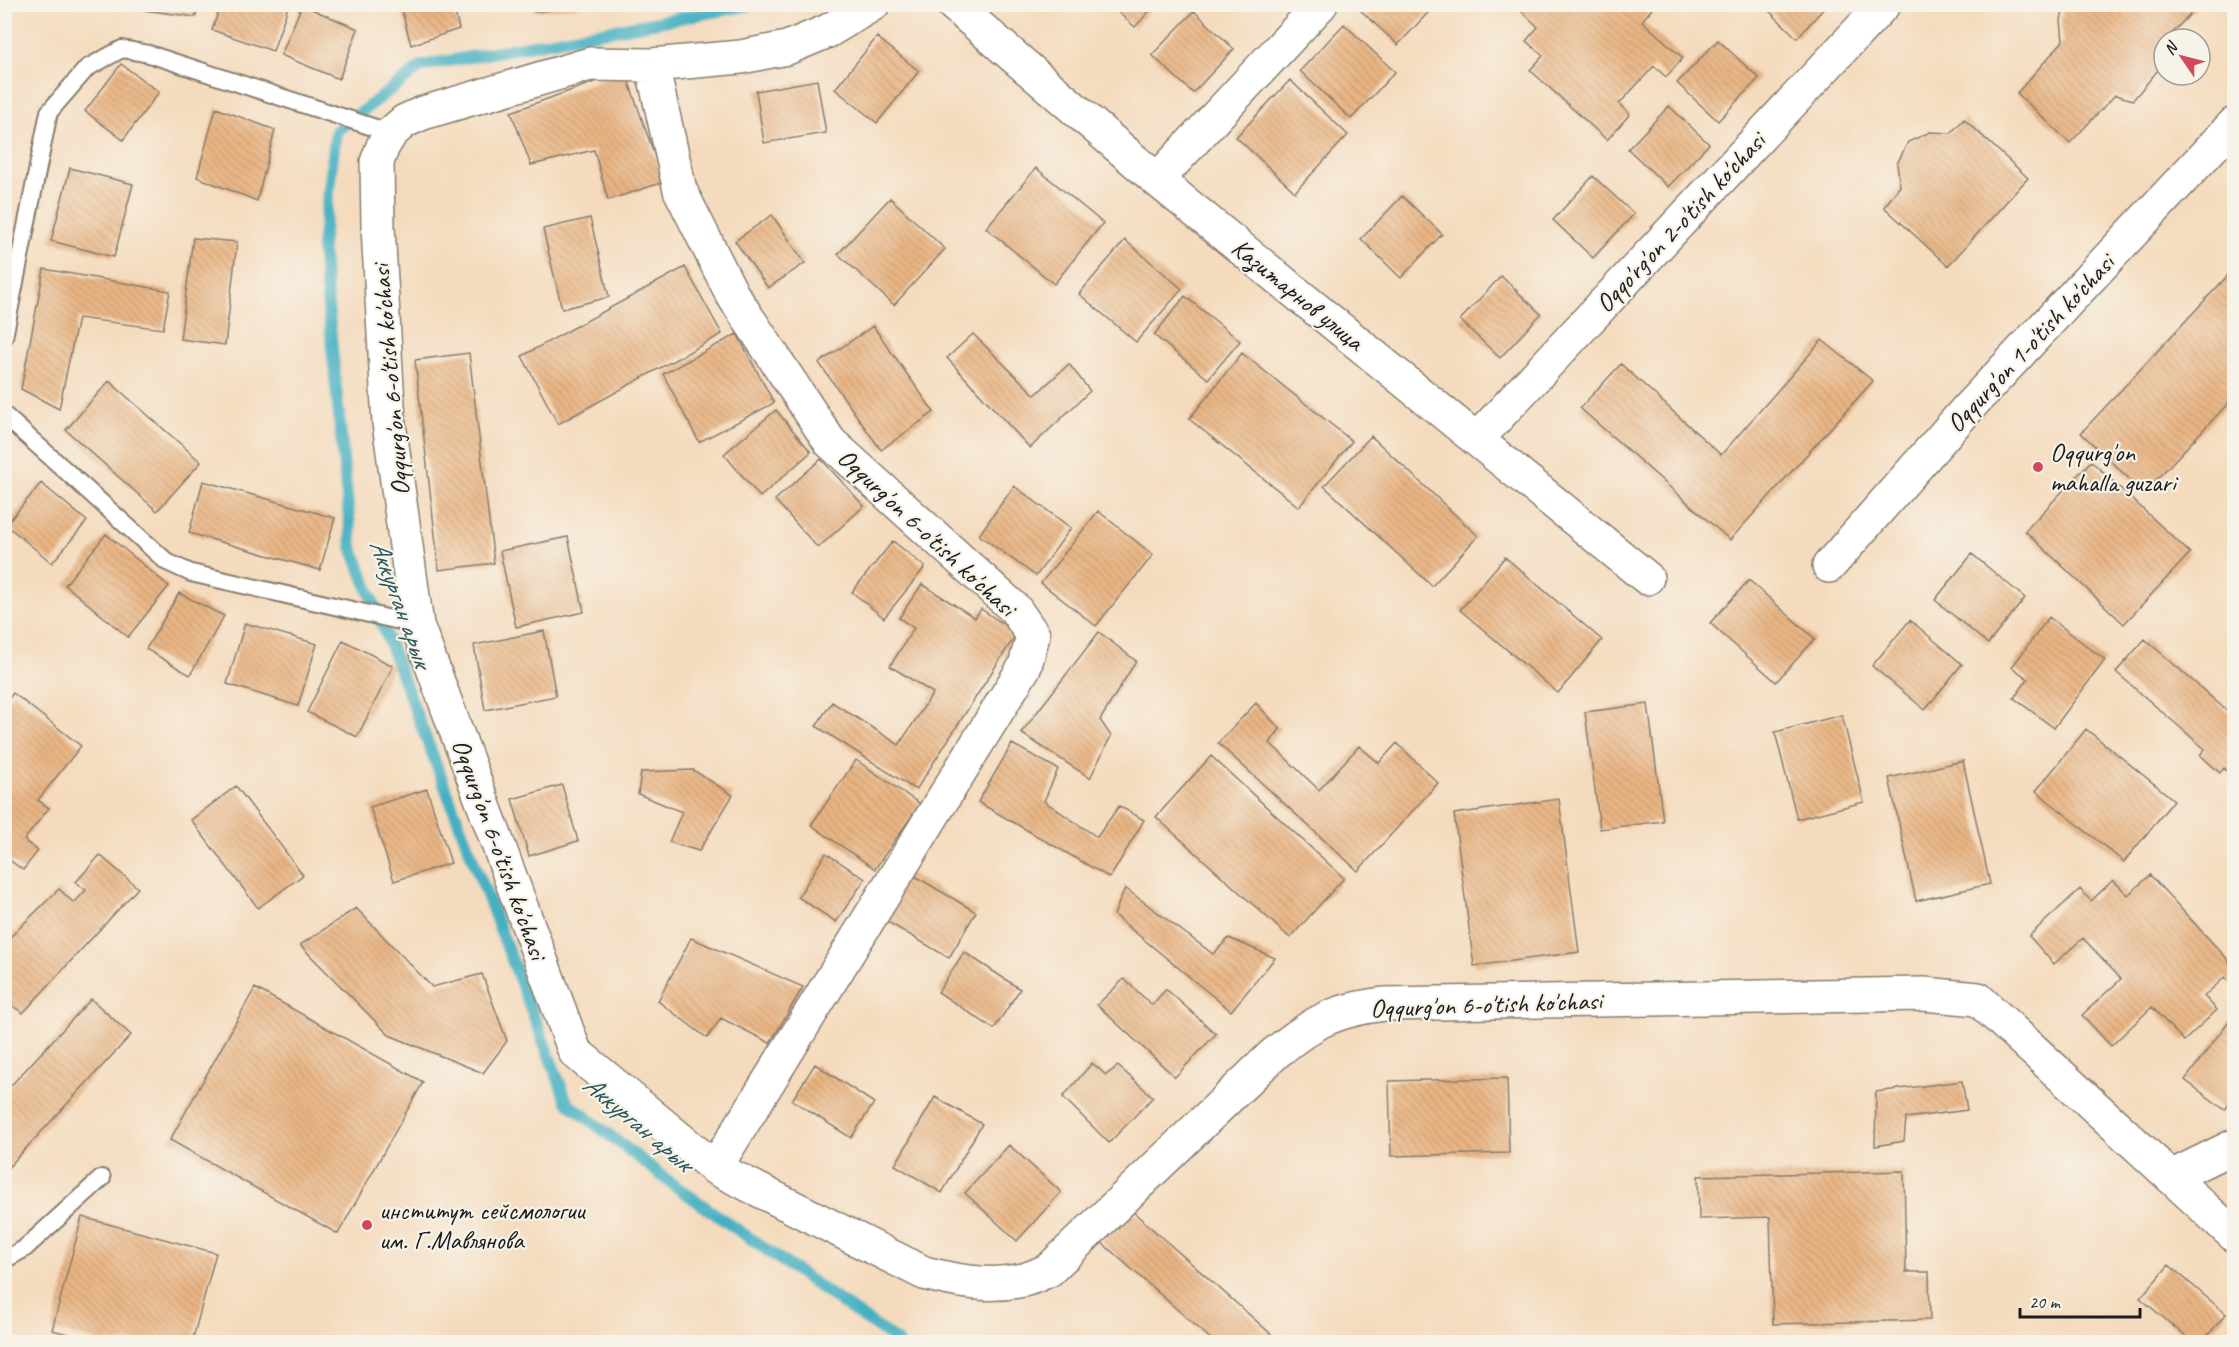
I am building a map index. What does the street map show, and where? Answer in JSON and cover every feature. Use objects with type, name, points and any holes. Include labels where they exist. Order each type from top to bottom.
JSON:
[{"type":"street","name":"Oqqurg'on 6-o'tish ko'chasi","points":[[873,4],[828,31],[787,48],[741,57],[652,65],[590,64],[423,113],[405,121],[391,133],[382,146],[377,162],[378,227],[389,423],[417,625],[575,1052],[715,1168],[924,1272],[956,1281],[990,1284],[1020,1281],[1049,1270],[1273,1055],[1297,1035],[1335,1014],[1385,1004],[1924,994],[1978,999],[2235,1236]]},
{"type":"street","name":"Казитарнов улица","points":[[953,4],[1157,180],[1647,578]]},
{"type":"street","points":[[1157,180],[1321,4]]},
{"type":"street","name":"Oqqo'rg'on 2-o'tish ko'chasi","points":[[1477,439],[1884,4]]},
{"type":"street","name":"Oqqurg'on 6-o'tish ko'chasi","points":[[652,65],[680,190],[732,294],[830,442],[1016,609],[1033,635],[1025,666],[715,1168]]},
{"type":"street","name":"Oqqurg'on 1-o'tish ko'chasi","points":[[1829,566],[1968,408],[2235,124]]},
{"type":"street","points":[[2171,1177],[2235,1146]]},
{"type":"lane","points":[[4,337],[49,112],[87,68],[122,49],[149,54],[391,133]]},
{"type":"lane","points":[[4,415],[166,562],[191,573],[417,625]]},
{"type":"lane","points":[[4,1260],[24,1249],[102,1178]]},
{"type":"building","points":[[101,4],[135,4],[134,9],[101,6]]},
{"type":"building","points":[[145,4],[197,4],[196,17],[144,10]]},
{"type":"building","points":[[221,4],[289,4],[273,51],[212,30]]},
{"type":"building","points":[[400,4],[453,4],[459,29],[411,45]]},
{"type":"building","points":[[532,4],[583,4],[583,6],[534,12]]},
{"type":"building","points":[[1360,4],[1436,4],[1398,45],[1357,7]]},
{"type":"building","points":[[1514,4],[1586,4],[1588,6],[1590,4],[1656,4],[1642,21],[1683,58],[1666,77],[1654,66],[1619,104],[1630,114],[1607,140],[1530,70],[1543,56],[1526,41],[1538,27]]},
{"type":"building","points":[[1762,4],[1828,4],[1797,38]]},
{"type":"building","points":[[2065,4],[2199,4],[2178,27],[2152,27],[2152,77],[2133,100],[2115,95],[2070,143],[2017,93],[2063,41],[2061,20]]},
{"type":"building","points":[[302,5],[358,29],[339,79],[281,55]]},
{"type":"building","points":[[1110,5],[1155,5],[1135,27]]},
{"type":"building","points":[[1194,11],[1234,49],[1193,93],[1152,55]]},
{"type":"building","points":[[1344,24],[1395,72],[1351,119],[1300,71]]},
{"type":"building","points":[[877,37],[919,71],[877,123],[835,89]]},
{"type":"building","points":[[1718,40],[1759,78],[1718,121],[1677,83]]},
{"type":"building","points":[[121,64],[159,92],[123,140],[85,111]]},
{"type":"building","points":[[625,71],[664,182],[608,200],[594,150],[531,165],[511,112]]},
{"type":"building","points":[[817,80],[826,133],[764,143],[756,91]]},
{"type":"building","points":[[1290,80],[1348,135],[1295,192],[1236,137]]},
{"type":"building","points":[[1669,106],[1709,144],[1668,187],[1628,149]]},
{"type":"building","points":[[216,108],[275,130],[257,201],[197,177]]},
{"type":"building","points":[[1964,119],[2028,178],[1948,266],[1884,207],[1900,186],[1897,164],[1908,142],[1930,132],[1951,133]]},
{"type":"building","points":[[70,168],[133,184],[114,257],[51,241]]},
{"type":"building","points":[[1036,168],[1103,223],[1054,284],[986,228]]},
{"type":"building","points":[[1593,176],[1634,214],[1593,258],[1553,220]]},
{"type":"building","points":[[1402,196],[1442,234],[1401,278],[1361,239]]},
{"type":"building","points":[[890,198],[945,249],[894,305],[838,254]]},
{"type":"building","points":[[772,215],[805,263],[768,288],[735,241]]},
{"type":"building","points":[[590,218],[609,297],[562,309],[543,229]]},
{"type":"building","points":[[193,238],[237,242],[225,345],[180,339]]},
{"type":"building","points":[[1125,240],[1182,289],[1136,342],[1079,294]]},
{"type":"building","points":[[685,267],[722,334],[558,424],[522,356]]},
{"type":"building","points":[[44,269],[170,291],[163,329],[78,318],[59,409],[21,389]]},
{"type":"building","points":[[2234,269],[2234,397],[2144,493],[2081,433]]},
{"type":"building","points":[[1501,276],[1541,314],[1500,358],[1460,320]]},
{"type":"building","points":[[1185,296],[1240,341],[1208,379],[1154,335]]},
{"type":"building","points":[[873,326],[934,412],[881,450],[819,363]]},
{"type":"building","points":[[737,334],[774,403],[699,442],[663,374]]},
{"type":"building","points":[[973,334],[1035,395],[1069,364],[1090,391],[1030,448],[947,358]]},
{"type":"building","points":[[1822,340],[1873,381],[1730,540],[1580,408],[1621,364],[1721,455]]},
{"type":"building","points":[[469,353],[494,563],[439,570],[415,360]]},
{"type":"building","points":[[1242,353],[1352,441],[1299,507],[1189,419]]},
{"type":"building","points":[[109,381],[201,462],[157,511],[66,430]]},
{"type":"building","points":[[776,410],[811,452],[760,497],[724,454]]},
{"type":"building","points":[[1371,436],[1478,536],[1432,586],[1324,486]]},
{"type":"building","points":[[821,459],[864,506],[818,548],[775,500]]},
{"type":"building","points":[[2091,461],[2190,553],[2124,624],[2025,531]]},
{"type":"building","points":[[203,481],[335,518],[320,570],[189,533]]},
{"type":"building","points":[[41,483],[87,521],[52,563],[6,525]]},
{"type":"building","points":[[1014,486],[1071,528],[1036,576],[979,535]]},
{"type":"building","points":[[1098,511],[1153,555],[1096,626],[1041,583]]},
{"type":"building","points":[[106,534],[169,586],[128,637],[65,585]]},
{"type":"building","points":[[568,537],[584,612],[516,627],[500,551]]},
{"type":"building","points":[[893,541],[925,567],[884,618],[852,592]]},
{"type":"building","points":[[1972,554],[2025,598],[1988,644],[1935,600]]},
{"type":"building","points":[[1505,557],[1602,640],[1558,693],[1460,610]]},
{"type":"building","points":[[1749,580],[1815,639],[1776,682],[1710,623]]},
{"type":"building","points":[[922,584],[975,618],[981,609],[1017,633],[916,790],[816,726],[832,702],[899,745],[933,693],[890,666],[914,628],[899,618]]},
{"type":"building","points":[[179,593],[224,616],[190,675],[146,649]]},
{"type":"building","points":[[2049,617],[2105,660],[2054,728],[2014,698],[2028,679],[2012,667]]},
{"type":"building","points":[[1910,620],[1962,664],[1925,710],[1872,666]]},
{"type":"building","points":[[245,623],[317,644],[298,706],[227,684]]},
{"type":"building","points":[[544,631],[556,696],[485,710],[474,645]]},
{"type":"building","points":[[1099,632],[1136,661],[1100,720],[1111,736],[1090,778],[1021,733]]},
{"type":"building","points":[[2145,639],[2234,717],[2234,777],[2224,768],[2220,773],[2200,755],[2205,749],[2116,672]]},
{"type":"building","points":[[343,640],[393,666],[357,737],[307,712]]},
{"type":"building","points":[[13,693],[81,746],[38,800],[49,808],[24,840],[38,851],[23,870],[4,856],[4,734],[10,727],[4,722],[4,705]]},
{"type":"building","points":[[1256,703],[1280,729],[1270,743],[1319,790],[1359,746],[1379,763],[1397,743],[1438,783],[1358,871],[1218,743]]},
{"type":"building","points":[[1648,704],[1663,821],[1600,829],[1585,712]]},
{"type":"building","points":[[1842,715],[1864,802],[1797,819],[1775,732]]},
{"type":"building","points":[[2086,729],[2174,800],[2124,862],[2036,791]]},
{"type":"building","points":[[1012,744],[1058,769],[1044,801],[1097,837],[1119,806],[1144,820],[1110,878],[978,802]]},
{"type":"building","points":[[1211,756],[1344,878],[1290,938],[1156,817]]},
{"type":"building","points":[[856,760],[920,804],[875,869],[811,825]]},
{"type":"building","points":[[1963,761],[1990,884],[1916,901],[1889,778]]},
{"type":"building","points":[[693,770],[733,795],[699,851],[669,842],[682,812],[638,794],[641,772]]},
{"type":"building","points":[[562,785],[578,841],[529,856],[512,799]]},
{"type":"building","points":[[236,786],[303,875],[258,908],[191,820]]},
{"type":"building","points":[[427,789],[451,863],[394,881],[370,807]]},
{"type":"building","points":[[1559,799],[1579,952],[1474,966],[1454,814]]},
{"type":"building","points":[[826,853],[865,879],[836,922],[798,897]]},
{"type":"building","points":[[100,855],[138,888],[23,1013],[4,1000],[4,943],[59,889],[74,903],[86,890],[76,882]]},
{"type":"building","points":[[903,869],[976,912],[949,958],[876,915]]},
{"type":"building","points":[[2150,875],[2230,962],[2234,958],[2234,987],[2225,977],[2204,996],[2217,1010],[2184,1041],[2152,1007],[2111,1046],[2082,1015],[2121,979],[2083,938],[2054,964],[2029,936],[2080,889],[2091,901],[2113,880],[2128,895]]},
{"type":"building","points":[[1125,888],[1213,954],[1229,938],[1275,958],[1231,1011],[1114,915]]},
{"type":"building","points":[[356,908],[432,987],[482,974],[507,1041],[483,1073],[389,1035],[300,945]]},
{"type":"building","points":[[691,938],[803,987],[770,1043],[721,1018],[707,1038],[658,1001]]},
{"type":"building","points":[[964,952],[1020,989],[994,1029],[938,992]]},
{"type":"building","points":[[1124,979],[1152,1005],[1166,989],[1216,1034],[1175,1077],[1097,1005]]},
{"type":"building","points":[[255,988],[423,1082],[338,1234],[170,1140]]},
{"type":"building","points":[[91,999],[131,1035],[4,1172],[4,1093]]},
{"type":"building","points":[[2234,1014],[2234,1097],[2225,1110],[2185,1080]]},
{"type":"building","points":[[1092,1063],[1106,1075],[1118,1066],[1153,1097],[1109,1143],[1063,1097]]},
{"type":"building","points":[[815,1064],[874,1103],[851,1138],[792,1100]]},
{"type":"building","points":[[1507,1078],[1509,1153],[1391,1156],[1389,1081]]},
{"type":"building","points":[[1962,1081],[1967,1110],[1906,1118],[1904,1141],[1875,1146],[1876,1092]]},
{"type":"building","points":[[935,1097],[982,1124],[942,1193],[895,1165]]},
{"type":"building","points":[[1009,1145],[1061,1192],[1017,1241],[965,1193]]},
{"type":"building","points":[[1904,1171],[1906,1272],[1929,1272],[1930,1320],[1773,1324],[1770,1217],[1699,1219],[1698,1176]]},
{"type":"building","points":[[1131,1210],[1280,1342],[1214,1342],[1101,1242]]},
{"type":"building","points":[[82,1217],[216,1253],[192,1342],[100,1342],[52,1330]]},
{"type":"building","points":[[2169,1265],[2226,1314],[2202,1342],[2192,1342],[2140,1298]]},
{"type":"waterway","name":"Аккурган арык","points":[[757,4],[422,66],[336,131],[322,247],[352,547],[567,1102],[671,1183],[898,1342]]},
{"type":"place","name":"Oqqurg'on mahalla guzari","points":[[2038,467]]},
{"type":"place","name":"институт сейсмологии им. Г.Мавлянова","points":[[367,1225]]}]
